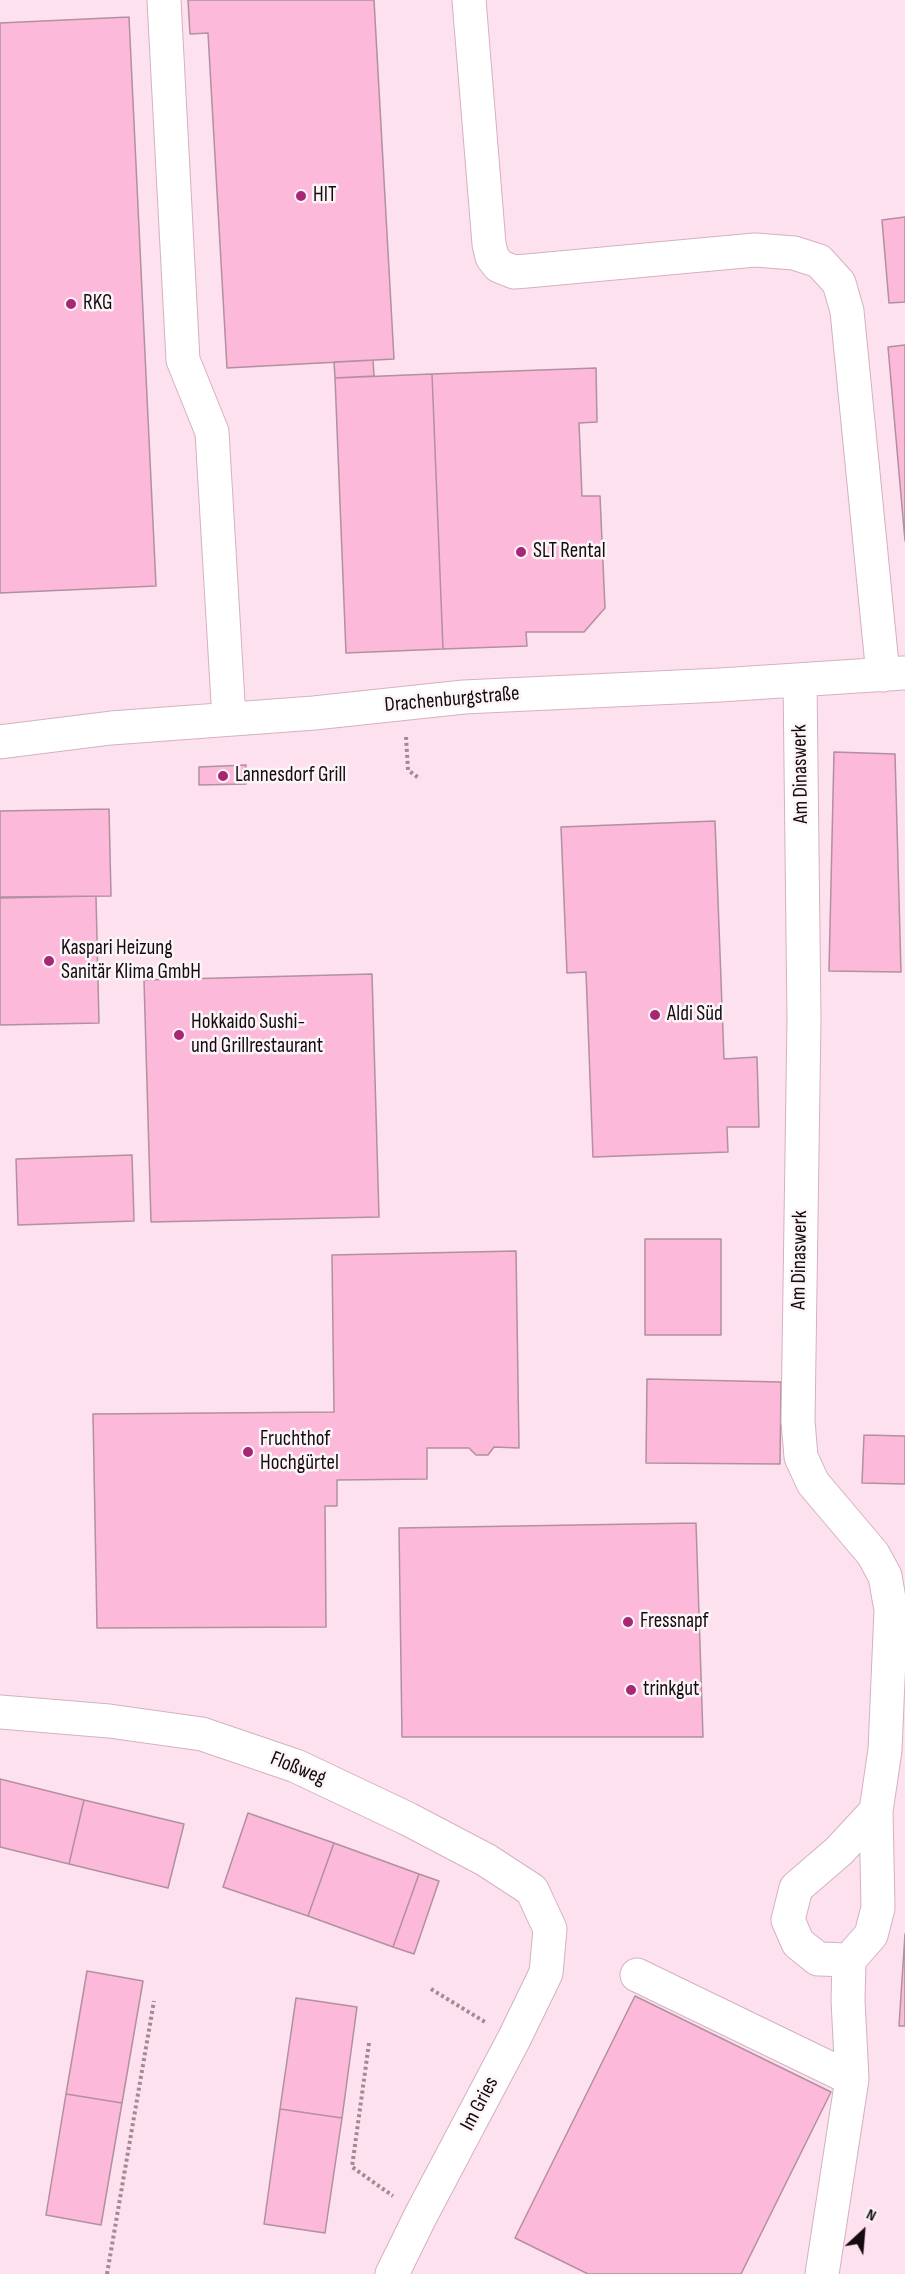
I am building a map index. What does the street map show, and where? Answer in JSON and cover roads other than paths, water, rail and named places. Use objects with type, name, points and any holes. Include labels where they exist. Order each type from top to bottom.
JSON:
[{"type":"street","points":[[164,0],[183,360],[212,432],[229,719]]},
{"type":"street","points":[[470,0],[489,243],[492,257],[499,266],[514,272],[527,272],[755,250],[794,253],[819,261],[839,283],[847,311],[894,674]]},
{"type":"street","name":"Drachenburgstraße","points":[[0,742],[111,728],[495,695],[894,674]]},
{"type":"street","name":"Am Dinaswerk","points":[[800,680],[804,1019],[798,1421],[801,1457],[813,1483],[873,1554],[885,1576],[891,1610],[885,1750],[876,1811],[878,1908],[871,1935],[849,1960]]},
{"type":"street","name":"Floßweg","points":[[0,1712],[109,1721],[202,1734],[296,1766],[408,1819],[486,1860],[532,1890],[550,1929]]},
{"type":"street","points":[[822,2274],[852,2079],[848,2000],[849,1960],[818,1959],[798,1943],[788,1920],[796,1888],[839,1851],[876,1811]]},
{"type":"street","name":"Im Gries","points":[[392,2274],[546,1973],[550,1929]]},
{"type":"street","points":[[637,1975],[852,2079]]},
{"type":"place","name":"HIT","points":[[301,196]]},
{"type":"place","name":"RKG","points":[[71,304]]},
{"type":"place","name":"SLT Rental","points":[[521,552]]},
{"type":"place","name":"Lannesdorf Grill","points":[[223,776]]},
{"type":"place","name":"Kaspari Heizung Sanitär Klima GmbH","points":[[49,961]]},
{"type":"place","name":"Aldi Süd","points":[[655,1015]]},
{"type":"place","name":"Hokkaido Sushi- und Grillrestaurant","points":[[179,1035]]},
{"type":"place","name":"Fruchthof Hochgürtel","points":[[248,1452]]},
{"type":"place","name":"Fressnapf","points":[[628,1622]]},
{"type":"place","name":"trinkgut","points":[[631,1690]]}]
